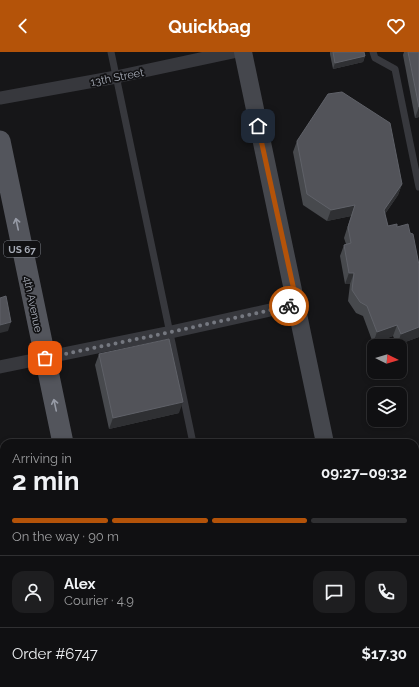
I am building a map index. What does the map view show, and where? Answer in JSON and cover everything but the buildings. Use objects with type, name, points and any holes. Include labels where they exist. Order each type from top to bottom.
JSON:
[{"type":"main road","name":"4th Avenue","points":[[0,141],[62,439]]},
{"type":"street","name":"13th Street","points":[[0,98],[116,77],[233,52]]},
{"type":"street","points":[[242,52],[297,304],[324,439]]},
{"type":"street","points":[[0,367],[171,332],[297,304]]},
{"type":"lane","points":[[111,52],[171,332],[192,439]]},
{"type":"lane","points":[[373,52],[375,58],[395,69],[419,187]]},
{"type":"way so far","points":[[45,358],[289,306]]},
{"type":"route","points":[[258,126],[297,304],[289,306]]}]
